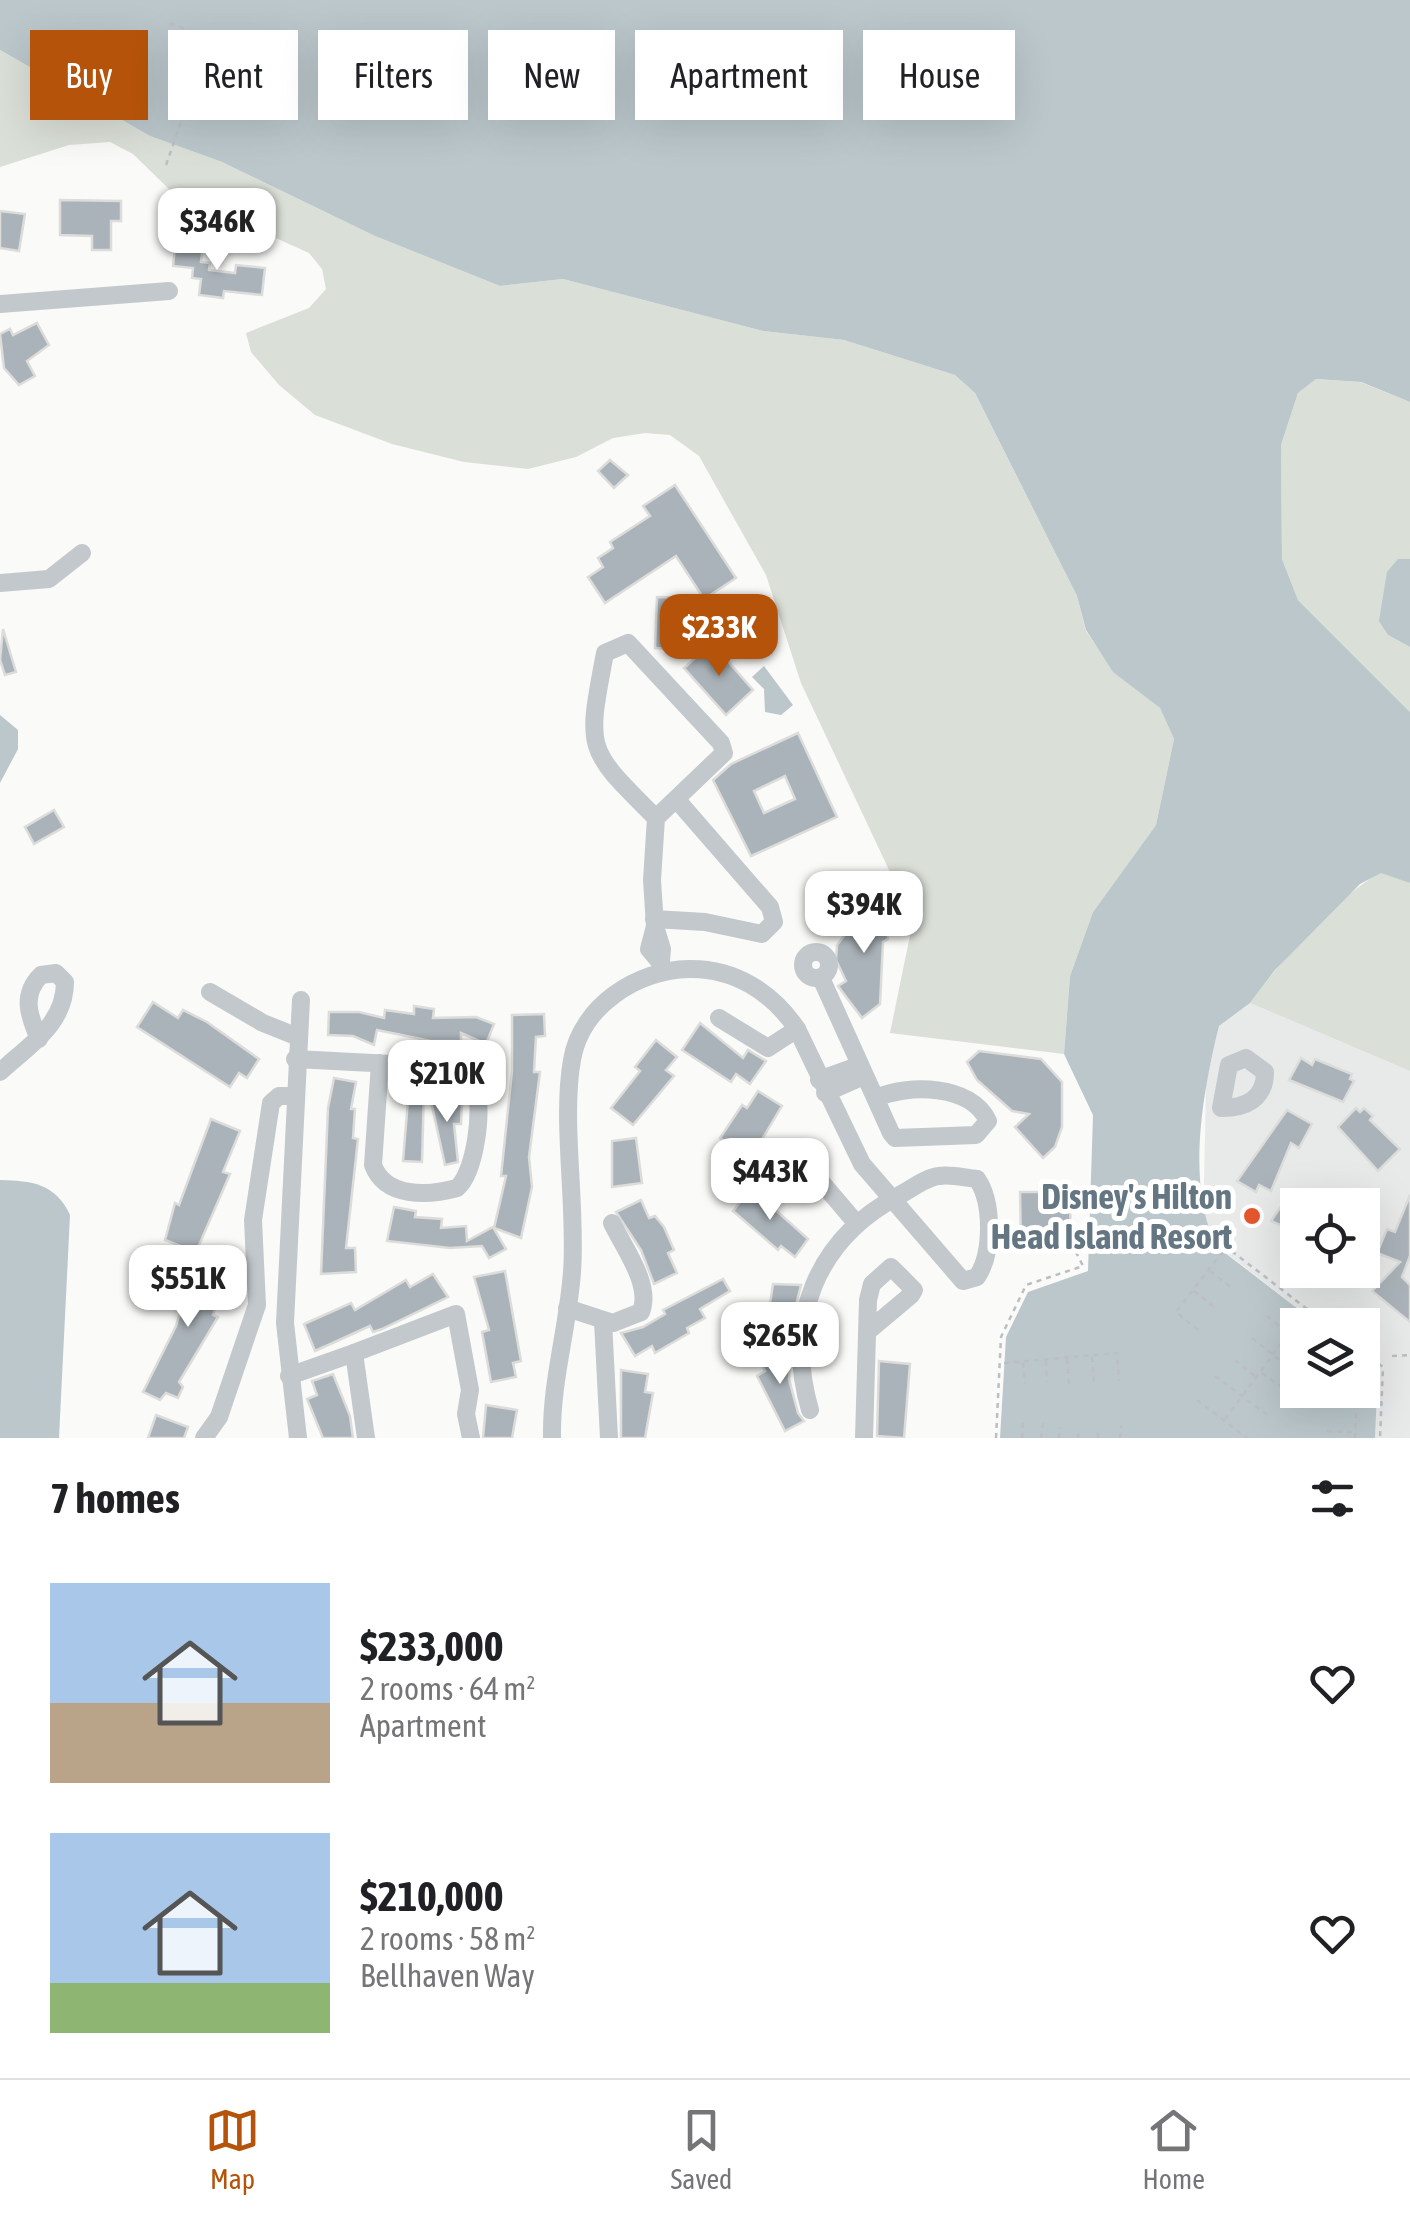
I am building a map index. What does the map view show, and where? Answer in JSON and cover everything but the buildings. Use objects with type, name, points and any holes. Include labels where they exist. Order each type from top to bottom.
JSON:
[{"type":"street","points":[[0,304],[168,292]]},
{"type":"street","points":[[0,583],[50,579],[82,552]]},
{"type":"street","points":[[656,818],[721,759],[721,743],[637,648],[628,643],[605,653],[592,723],[602,764],[656,818],[655,922],[662,948],[659,967]]},
{"type":"street","points":[[655,922],[705,922],[762,934],[774,922],[770,907],[677,800]]},
{"type":"street","points":[[552,1438],[554,1386],[567,1308],[574,1216],[572,1060],[580,1036],[602,1006],[659,967],[735,976],[773,1001],[797,1029],[862,1164],[892,1200],[962,1281],[977,1277],[986,1263],[987,1193],[977,1179],[936,1176],[892,1200],[857,1224],[820,1266],[800,1349],[810,1410]]},
{"type":"street","points":[[820,978],[862,1070],[895,1138],[976,1135],[988,1121],[984,1110],[964,1095],[894,1090],[876,1098]]},
{"type":"street","points":[[210,992],[263,1023],[298,1037]]},
{"type":"street","points":[[298,1438],[289,1376],[286,1302],[301,1000]]},
{"type":"street","points":[[718,1018],[768,1048],[797,1029]]},
{"type":"street","points":[[0,1072],[38,1039]]},
{"type":"street","points":[[296,1059],[380,1063],[450,1067],[472,1079],[477,1095],[472,1168],[458,1188],[398,1191],[377,1176],[373,1165],[380,1063]]},
{"type":"street","points":[[822,1087],[852,1068],[862,1070]]},
{"type":"street","points":[[204,1438],[218,1417],[257,1305],[254,1220],[271,1103],[279,1096],[294,1096]]},
{"type":"street","points":[[800,1157],[857,1224]]},
{"type":"street","points":[[567,1308],[624,1322],[641,1312],[646,1299],[612,1223]]},
{"type":"street","points":[[257,1305],[286,1302]]},
{"type":"street","points":[[289,1376],[456,1314],[466,1377],[459,1396],[467,1430]]},
{"type":"street","points":[[604,1320],[608,1438]]},
{"type":"street","points":[[864,1438],[867,1332]]},
{"type":"street","points":[[354,1353],[366,1438]]},
{"type":"path","points":[[170,23],[188,30]]},
{"type":"path","points":[[166,165],[182,120]]},
{"type":"path","points":[[1208,1233],[1306,1308]]},
{"type":"path","points":[[996,1438],[1001,1337],[1026,1286],[1083,1266],[1072,1244]]},
{"type":"path","points":[[1198,1330],[1176,1312],[1223,1251]]},
{"type":"path","points":[[1208,1270],[1232,1288]]},
{"type":"path","points":[[1193,1290],[1214,1307]]},
{"type":"path","points":[[1267,1316],[1280,1327]]},
{"type":"path","points":[[1252,1338],[1280,1360]]},
{"type":"path","points":[[1225,1419],[1280,1346]]},
{"type":"path","points":[[1004,1362],[1116,1354],[1119,1380]]},
{"type":"path","points":[[1392,1356],[1410,1355]]},
{"type":"path","points":[[1092,1356],[1094,1384]]},
{"type":"path","points":[[1067,1358],[1069,1386]]},
{"type":"path","points":[[1046,1359],[1047,1382]]},
{"type":"path","points":[[1235,1360],[1256,1377]]},
{"type":"path","points":[[1022,1361],[1025,1384]]},
{"type":"path","points":[[1380,1366],[1380,1438]]},
{"type":"path","points":[[1260,1372],[1280,1386]]},
{"type":"path","points":[[1215,1376],[1270,1417]]},
{"type":"path","points":[[1197,1400],[1247,1438]]},
{"type":"path","points":[[1354,1438],[1356,1408]]},
{"type":"path","points":[[1022,1438],[1023,1420]]},
{"type":"path","points":[[1042,1438],[1043,1423]]},
{"type":"path","points":[[1120,1438],[1121,1425]]},
{"type":"path","points":[[1059,1438],[1060,1427]]},
{"type":"path","points":[[1078,1438],[1080,1428]]},
{"type":"path","points":[[1098,1428],[1098,1438]]},
{"type":"path","points":[[1327,1430],[1355,1432]]},
{"type":"shaded area","points":[[0,0],[1410,0],[1410,402],[1361,382],[1316,379],[1298,393],[1281,445],[1282,559],[1298,600],[1410,712],[1410,883],[1381,873],[1360,884],[1275,970],[1250,1003],[1219,1026],[1208,1075],[1199,1153],[1209,1228],[1203,1236],[1297,1308],[1280,1308],[1280,1408],[1376,1408],[1375,1438],[1000,1438],[1006,1337],[1028,1292],[1088,1271],[1093,1115],[1064,1054],[1070,976],[1093,912],[1156,825],[1174,739],[1160,708],[1113,672],[1086,630],[1077,596],[975,393],[955,375],[844,340],[763,331],[563,279],[500,286],[375,236],[222,162],[150,136],[122,120],[148,120],[148,30],[30,30],[30,67],[0,50]]},
{"type":"shaded area","points":[[0,50],[30,67],[30,120],[122,120],[150,136],[222,162],[375,236],[500,286],[563,279],[763,331],[844,340],[955,375],[975,393],[1077,596],[1086,631],[1114,672],[1160,708],[1174,739],[1156,825],[1093,912],[1070,976],[1064,1054],[890,1033],[913,921],[801,683],[766,575],[699,456],[670,435],[645,433],[613,438],[576,457],[528,469],[464,462],[392,444],[315,415],[279,385],[251,352],[246,333],[309,308],[326,289],[322,269],[309,253],[171,191],[133,154],[110,142],[69,145],[0,167]]},
{"type":"shaded area","points":[[1316,379],[1360,382],[1410,402],[1410,559],[1398,559],[1388,635],[1410,647],[1410,712],[1298,600],[1282,559],[1281,445],[1298,393]]},
{"type":"shaded area","points":[[1398,559],[1410,559],[1410,647],[1388,635],[1379,621],[1387,572]]},
{"type":"shaded area","points":[[764,666],[793,705],[781,715],[765,712],[764,689],[752,677]]},
{"type":"shaded area","points":[[0,715],[18,730],[18,749],[0,783]]},
{"type":"shaded area","points":[[1381,872],[1410,883],[1410,1071],[1250,1003],[1326,914]]},
{"type":"shaded area","name":"Disney's Hilton Head Island Resort","points":[[1250,1003],[1410,1071],[1410,1438],[1375,1438],[1376,1408],[1380,1408],[1380,1308],[1297,1308],[1203,1235],[1206,1082],[1219,1026]]},
{"type":"shaded area","points":[[0,1180],[22,1181],[50,1190],[70,1215],[59,1438],[0,1438]]},
{"type":"place","name":"Disney's Hilton Head Island Resort","points":[[1252,1216]]}]
